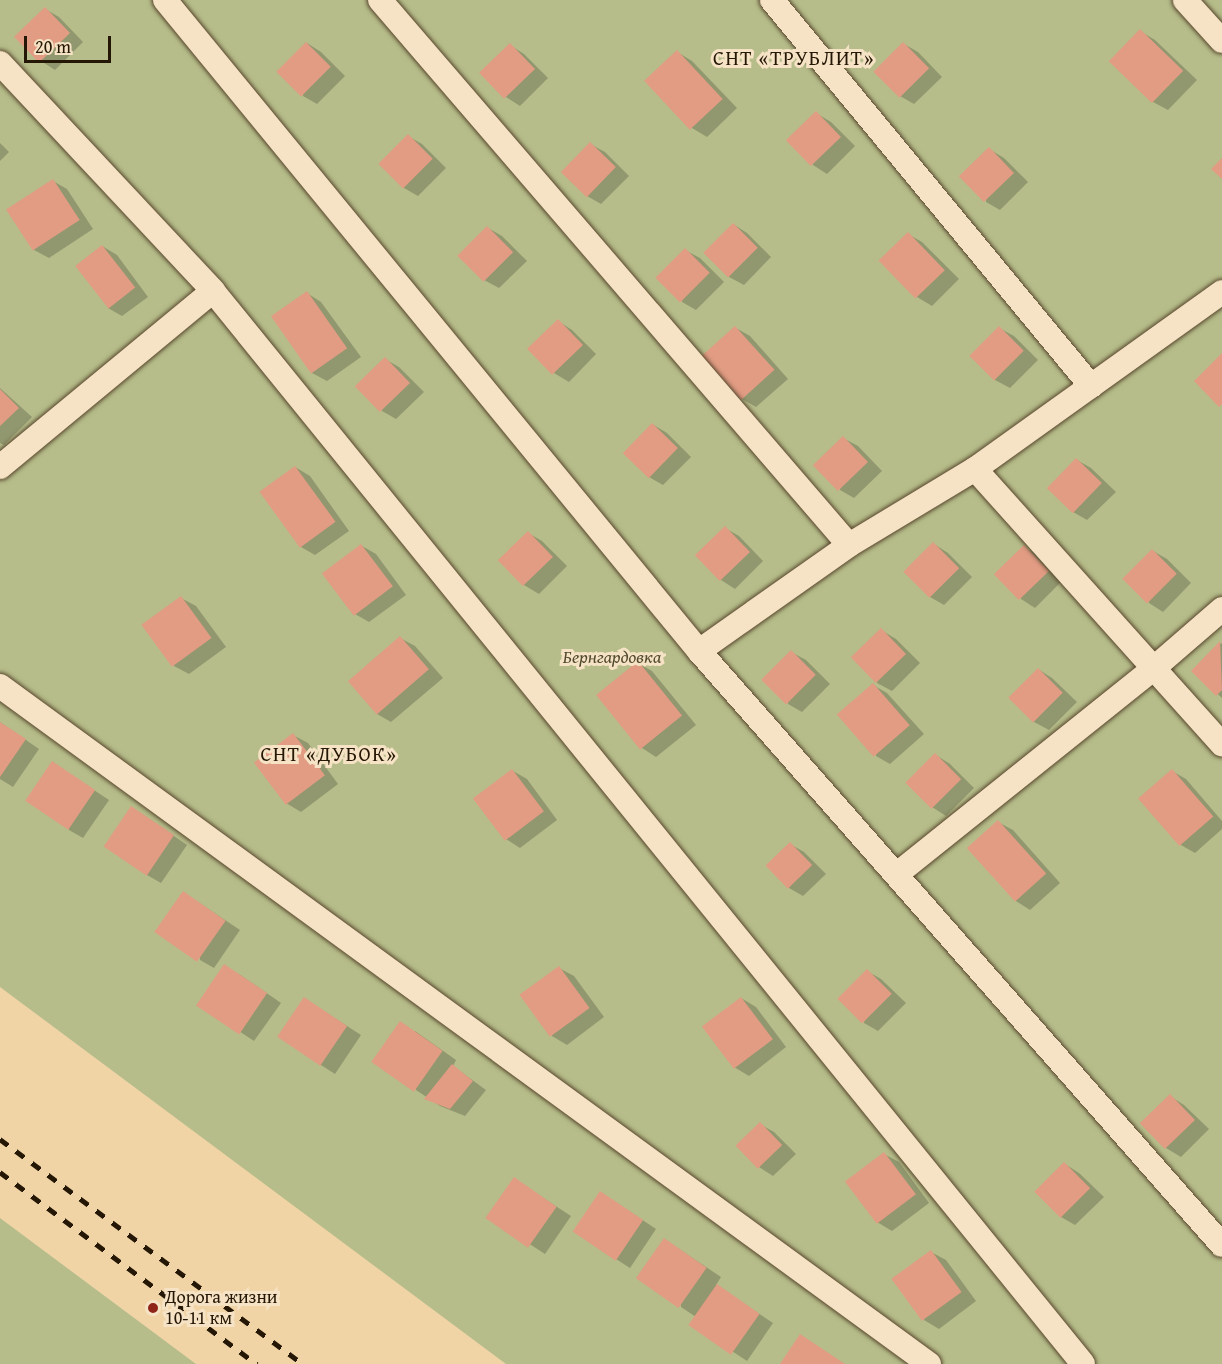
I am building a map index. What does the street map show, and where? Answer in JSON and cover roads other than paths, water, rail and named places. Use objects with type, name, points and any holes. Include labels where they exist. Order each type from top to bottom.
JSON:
[{"type":"street","points":[[165,0],[699,651],[1222,1245]]},
{"type":"street","points":[[380,0],[849,545]]},
{"type":"street","points":[[772,0],[1091,386]]},
{"type":"street","points":[[1185,0],[1222,41]]},
{"type":"street","points":[[0,63],[213,291],[1083,1364]]},
{"type":"street","points":[[0,466],[213,291]]},
{"type":"street","points":[[699,651],[849,545],[975,469],[1222,292]]},
{"type":"street","points":[[975,469],[1222,744]]},
{"type":"street","points":[[897,874],[1154,668],[1222,609]]},
{"type":"street","points":[[0,686],[929,1364]]},
{"type":"railway","points":[[0,1139],[303,1364]]},
{"type":"railway","points":[[0,1172],[257,1364]]},
{"type":"place","name":"Дорога жизни 10-11 км","points":[[153,1308]]},
{"type":"district","name":"СНТ «ТРУБЛИТ»","points":[[794,57]]},
{"type":"district","name":"СНТ «ДУБОК»","points":[[329,753]]},
{"type":"park label","name":"Бернгардовка","points":[[612,657]]}]
